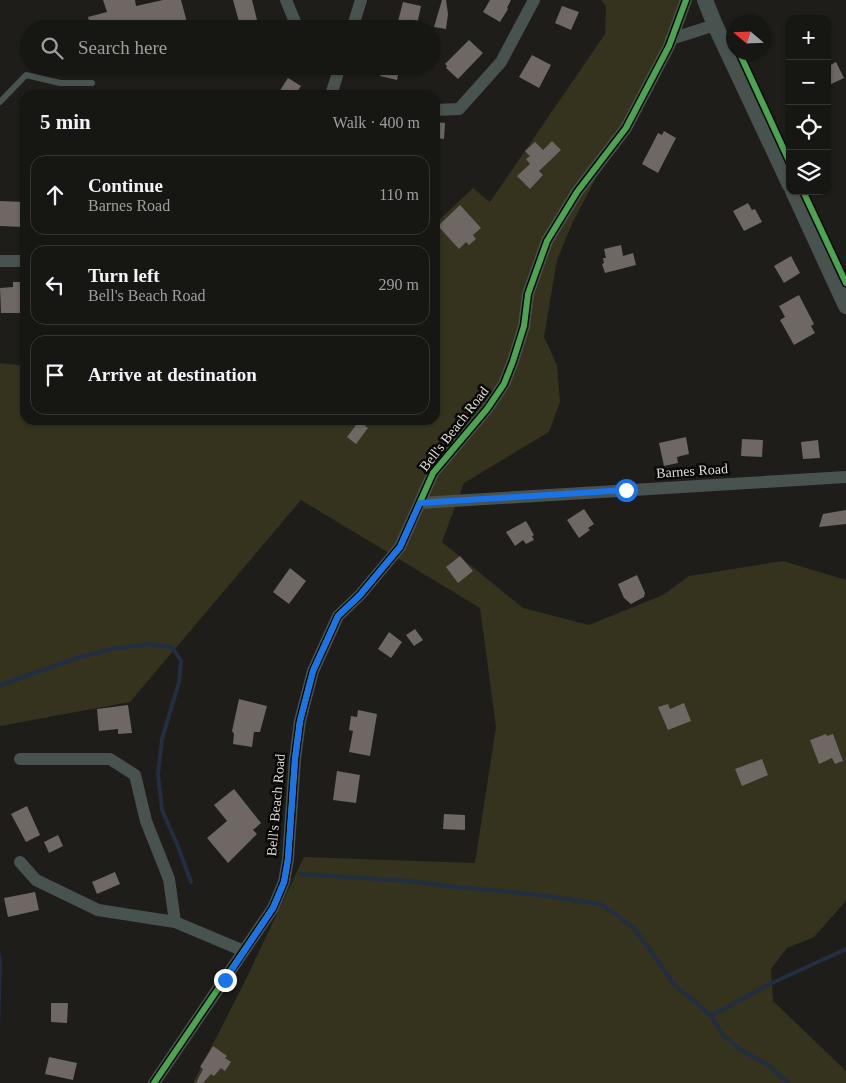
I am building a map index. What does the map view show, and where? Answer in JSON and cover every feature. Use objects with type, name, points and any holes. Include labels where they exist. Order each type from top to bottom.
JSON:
[{"type":"street","points":[[286,0],[294,20]]},
{"type":"street","points":[[355,20],[361,0]]},
{"type":"street","points":[[440,110],[459,109],[481,85],[500,62],[534,0]]},
{"type":"street","name":"Bell's Beach Road","points":[[154,1083],[273,908],[284,882],[288,859],[295,759],[300,721],[313,671],[338,616],[360,595],[400,547],[433,473],[487,409],[504,384],[524,326],[528,294],[547,241],[577,192],[626,128],[657,71],[686,0]]},
{"type":"street","points":[[705,0],[786,176]]},
{"type":"street","points":[[671,39],[715,25]]},
{"type":"street","points":[[333,90],[337,75]]},
{"type":"street","points":[[795,195],[846,306]]},
{"type":"street","points":[[0,261],[20,261]]},
{"type":"street","name":"Barnes Road","points":[[420,503],[846,477]]},
{"type":"street","points":[[20,760],[110,759],[135,775],[146,821],[169,880],[175,922]]},
{"type":"street","points":[[20,862],[36,880],[98,910],[175,922],[244,951]]},
{"type":"lane","points":[[0,102],[26,75],[60,83],[92,83]]},
{"type":"shaded area","points":[[601,0],[680,0],[670,35],[572,224],[557,260],[544,337],[557,365],[560,402],[549,432],[464,483],[442,542],[523,608],[589,625],[663,595],[689,576],[783,561],[846,580],[846,901],[814,937],[787,948],[771,969],[773,1001],[846,1071],[846,1083],[193,1083],[245,981],[304,857],[475,863],[496,727],[480,608],[301,500],[130,702],[0,726],[0,363],[20,365],[20,425],[440,425],[440,219],[473,188],[490,202],[605,34],[606,6]]},
{"type":"water","points":[[0,951],[2,962],[0,1028]]},
{"type":"building","points":[[103,0],[135,0],[136,6],[163,0],[181,0],[186,20],[89,20],[88,17],[107,12]]},
{"type":"building","points":[[233,0],[252,0],[257,20],[239,20]]},
{"type":"building","points":[[442,0],[446,0],[448,14],[446,29],[440,28],[440,20],[436,20]]},
{"type":"building","points":[[490,0],[511,0],[500,22],[483,12]]},
{"type":"building","points":[[403,2],[421,6],[418,20],[398,20]]},
{"type":"building","points":[[562,6],[579,12],[571,30],[555,23]]},
{"type":"building","points":[[469,40],[483,53],[458,79],[446,68],[445,64]]},
{"type":"building","points":[[532,55],[551,65],[539,88],[519,77]]},
{"type":"building","points":[[836,62],[844,78],[831,84],[831,65]]},
{"type":"building","points":[[380,75],[398,75],[397,80]]},
{"type":"building","points":[[288,78],[301,86],[298,90],[280,90]]},
{"type":"building","points":[[440,122],[445,123],[444,139],[440,139]]},
{"type":"building","points":[[664,131],[676,138],[658,173],[642,164],[658,133],[662,135]]},
{"type":"building","points":[[552,141],[561,150],[539,171],[543,175],[530,189],[517,176],[530,164],[526,159],[530,156],[525,151],[535,142],[543,150]]},
{"type":"building","points":[[0,201],[20,202],[20,227],[0,226]]},
{"type":"building","points":[[748,203],[752,210],[755,209],[762,222],[744,231],[733,211]]},
{"type":"building","points":[[460,205],[481,228],[473,235],[476,239],[469,245],[466,242],[459,249],[440,228],[440,224]]},
{"type":"building","points":[[621,245],[623,256],[633,253],[636,265],[605,273],[602,264],[604,263],[603,258],[606,258],[604,249]]},
{"type":"building","points":[[791,256],[800,273],[784,283],[774,266]]},
{"type":"building","points":[[13,282],[20,282],[20,313],[1,313],[0,288],[13,287]]},
{"type":"building","points":[[799,295],[814,324],[811,326],[815,333],[794,345],[780,320],[785,317],[779,306]]},
{"type":"building","points":[[356,425],[364,425],[368,428],[356,444],[347,437]]},
{"type":"building","points":[[686,437],[689,454],[677,457],[678,463],[664,466],[659,443]]},
{"type":"building","points":[[742,439],[763,440],[762,457],[741,456]]},
{"type":"building","points":[[818,440],[820,458],[803,459],[801,442]]},
{"type":"building","points":[[584,509],[594,524],[588,528],[590,530],[579,538],[567,520]]},
{"type":"building","points":[[846,510],[846,524],[819,527],[823,514]]},
{"type":"building","points":[[526,521],[534,535],[532,536],[534,540],[526,544],[523,540],[515,546],[506,532]]},
{"type":"building","points":[[460,556],[473,571],[458,583],[446,567]]},
{"type":"building","points":[[290,568],[306,581],[289,604],[273,592]]},
{"type":"building","points":[[637,575],[645,593],[644,597],[631,604],[624,598],[618,584]]},
{"type":"building","points":[[415,629],[423,640],[414,646],[406,635]]},
{"type":"building","points":[[389,632],[402,642],[391,658],[378,649]]},
{"type":"building","points":[[239,699],[267,706],[260,732],[254,732],[252,747],[233,744],[234,734],[232,731]]},
{"type":"building","points":[[684,703],[691,721],[668,730],[658,707],[668,704],[670,709]]},
{"type":"building","points":[[128,705],[132,733],[118,734],[118,729],[99,731],[97,709]]},
{"type":"building","points":[[358,710],[377,714],[370,756],[349,752],[353,731],[349,730],[351,716],[357,717]]},
{"type":"building","points":[[826,734],[827,736],[833,734],[843,761],[835,764],[832,758],[819,764],[810,740]]},
{"type":"building","points":[[762,759],[768,775],[742,786],[735,769]]},
{"type":"building","points":[[337,771],[360,775],[356,803],[333,800]]},
{"type":"building","points":[[234,789],[261,823],[253,830],[257,834],[228,863],[207,838],[227,821],[214,805]]},
{"type":"building","points":[[27,806],[40,835],[26,842],[11,814]]},
{"type":"building","points":[[444,814],[465,815],[465,830],[443,829]]},
{"type":"building","points":[[58,835],[63,846],[49,853],[44,842]]},
{"type":"building","points":[[115,872],[120,884],[97,894],[92,882]]},
{"type":"building","points":[[35,892],[39,910],[8,917],[4,898]]},
{"type":"building","points":[[51,1003],[68,1003],[67,1023],[51,1022]]},
{"type":"building","points":[[213,1046],[227,1056],[225,1058],[231,1062],[225,1071],[221,1068],[214,1076],[211,1074],[203,1083],[196,1083],[203,1069],[200,1067]]},
{"type":"building","points":[[49,1057],[77,1063],[73,1080],[45,1074]]},
{"type":"waterway","points":[[0,685],[80,657],[112,649],[148,644],[172,647],[181,661],[179,682],[162,739],[158,774],[162,810],[191,882]]},
{"type":"waterway","points":[[301,874],[409,881],[532,894],[601,904],[634,928],[674,984],[711,1016],[772,983],[846,949]]},
{"type":"waterway","points":[[711,1016],[723,1035],[740,1049],[768,1065],[788,1083]]},
{"type":"cycle path","points":[[154,1083],[273,908],[284,882],[288,859],[295,759],[300,721],[313,671],[338,616],[360,595],[400,547],[433,473],[487,409],[504,384],[524,326],[528,294],[547,241],[577,192],[626,128],[669,46],[686,0]]},
{"type":"cycle path","points":[[743,60],[786,154]]},
{"type":"cycle path","points":[[805,195],[846,283]]},
{"type":"route","points":[[225,980],[273,908],[284,882],[288,859],[290,812],[300,721],[313,671],[338,616],[360,595],[400,547],[420,503],[626,490]]}]
